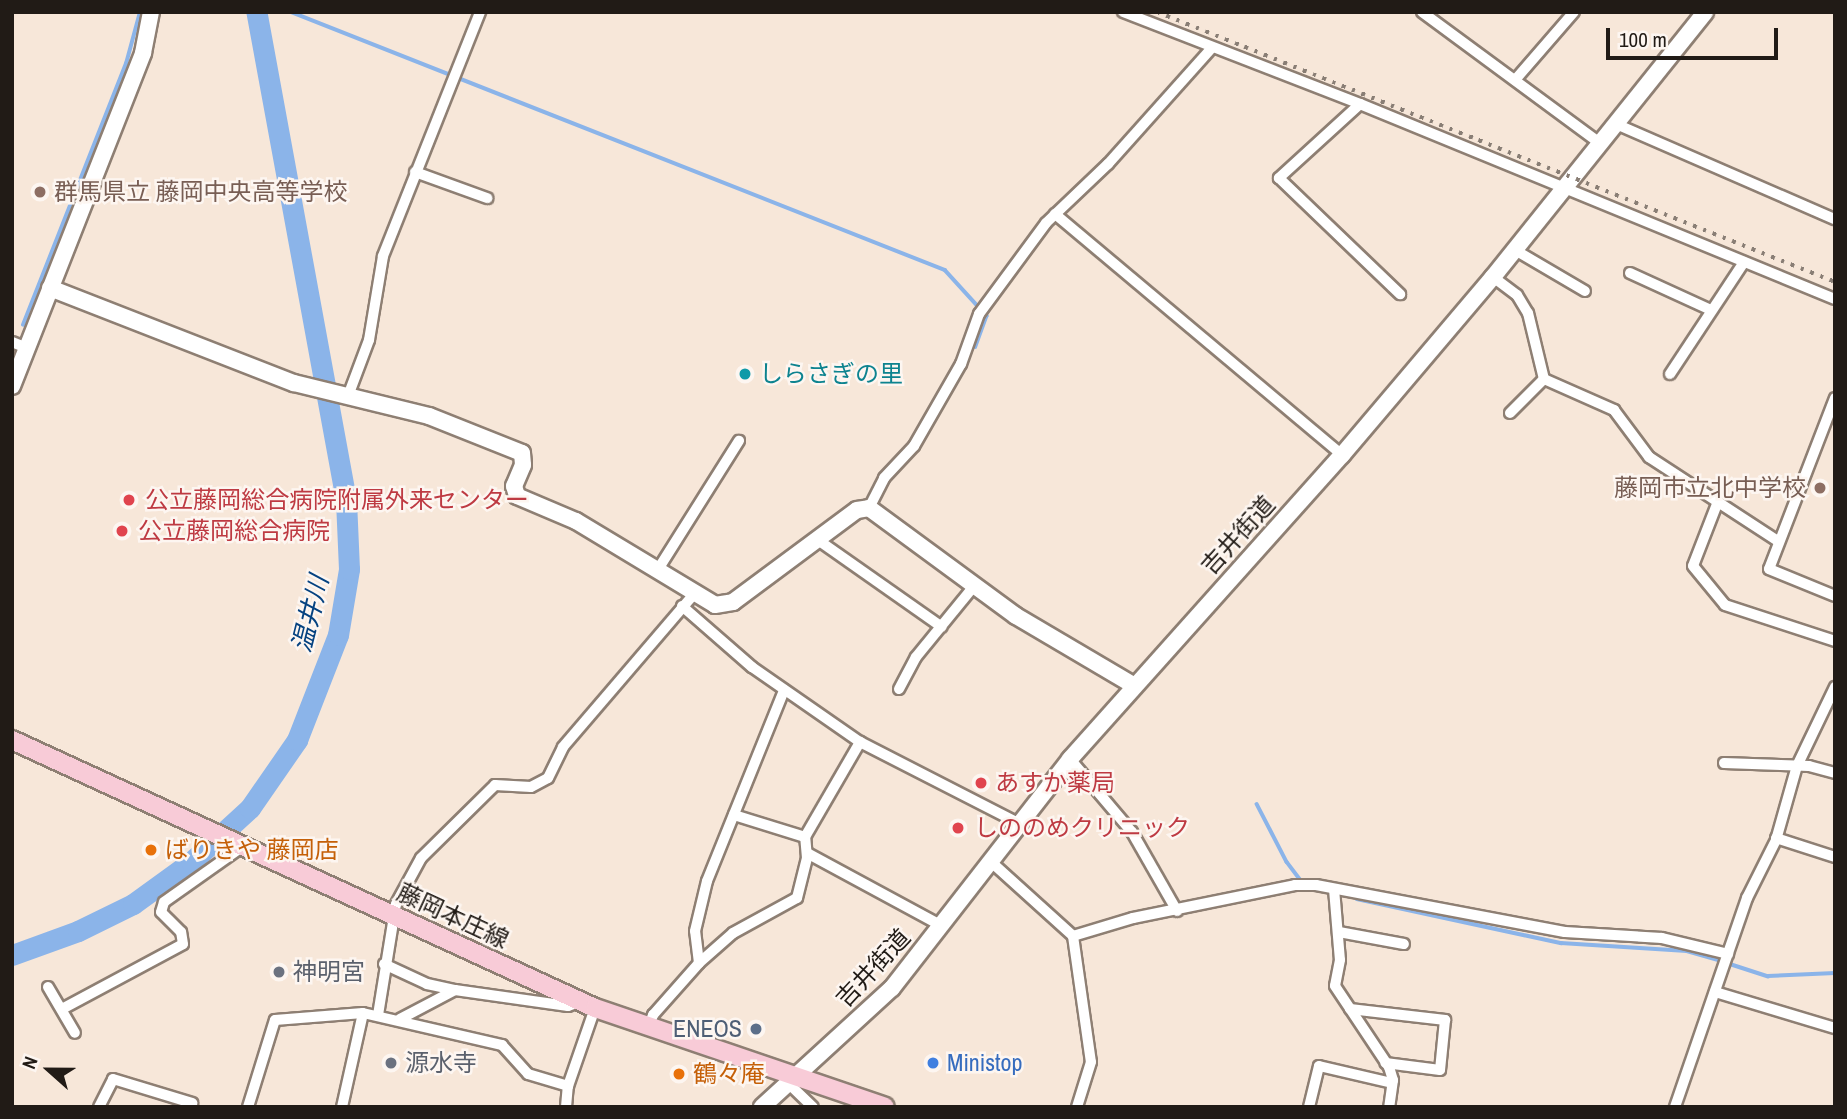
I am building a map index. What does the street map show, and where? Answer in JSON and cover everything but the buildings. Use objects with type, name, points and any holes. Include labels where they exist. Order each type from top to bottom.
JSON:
[{"type":"main road","name":"藤岡本庄線","points":[[12,740],[588,1005],[791,1081],[885,1107]]},
{"type":"street","points":[[12,386],[20,345],[50,288],[143,53],[151,12]]},
{"type":"street","points":[[348,396],[369,340],[383,256],[480,12]]},
{"type":"street","points":[[1123,12],[1211,49],[1360,104],[1835,299]]},
{"type":"street","points":[[1422,12],[1600,144]]},
{"type":"street","points":[[1515,80],[1574,12]]},
{"type":"street","name":"吉井街道","points":[[762,1107],[892,988],[942,926],[1017,823],[1133,685],[1342,455],[1493,277],[1705,12]]},
{"type":"street","points":[[869,508],[884,478],[914,446],[961,364],[978,314],[1055,214],[1108,164],[1211,49]]},
{"type":"street","points":[[1360,104],[1279,178],[1400,294]]},
{"type":"street","points":[[1616,124],[1835,219]]},
{"type":"street","points":[[415,172],[488,198]]},
{"type":"street","points":[[1055,214],[1342,455]]},
{"type":"street","points":[[1515,250],[1585,291]]},
{"type":"street","points":[[1670,374],[1744,262]]},
{"type":"street","points":[[1630,273],[1711,310]]},
{"type":"street","points":[[1493,277],[1517,295],[1528,313],[1545,379]]},
{"type":"street","points":[[50,288],[294,383],[429,416],[522,453],[523,465],[514,486],[517,496],[576,521],[715,605],[733,602],[857,510],[869,508],[1017,616],[1133,685]]},
{"type":"street","points":[[1510,413],[1545,379]]},
{"type":"street","points":[[1545,379],[1614,410],[1649,457],[1717,504],[1778,541]]},
{"type":"street","points":[[1835,398],[1769,569],[1835,596]]},
{"type":"street","points":[[657,571],[739,440]]},
{"type":"street","points":[[1717,504],[1693,566],[1725,605],[1835,641]]},
{"type":"street","points":[[818,540],[942,628]]},
{"type":"street","points":[[899,689],[916,657],[975,585]]},
{"type":"street","points":[[378,1016],[384,964],[396,904],[421,858],[495,785],[531,787],[548,778],[563,747],[694,594]]},
{"type":"street","points":[[682,606],[785,690],[860,742],[1017,823]]},
{"type":"street","points":[[1675,1107],[1747,898],[1776,838],[1797,766],[1835,687]]},
{"type":"street","points":[[699,962],[695,931],[707,880],[785,690]]},
{"type":"street","points":[[648,1028],[653,1015],[699,962],[733,933],[797,898],[807,853],[805,837],[860,742]]},
{"type":"street","points":[[1070,760],[1132,832],[1177,911]]},
{"type":"street","points":[[1724,763],[1797,766],[1835,773]]},
{"type":"street","points":[[734,815],[805,837]]},
{"type":"street","points":[[1776,838],[1835,857]]},
{"type":"street","points":[[62,1009],[183,944],[181,932],[161,912],[164,902],[239,844]]},
{"type":"street","points":[[807,853],[942,926]]},
{"type":"street","points":[[989,860],[1073,936],[1091,1062],[1077,1107]]},
{"type":"street","points":[[1073,936],[1295,885],[1334,888],[1565,932],[1662,938],[1728,954]]},
{"type":"street","points":[[1334,888],[1334,923],[1339,932],[1335,986],[1385,1063],[1392,1083],[1389,1107]]},
{"type":"street","points":[[1339,932],[1404,944]]},
{"type":"street","points":[[384,964],[427,984],[568,1006],[588,1005],[568,1087],[566,1107]]},
{"type":"street","points":[[48,987],[75,1033]]},
{"type":"street","points":[[400,1019],[455,989]]},
{"type":"street","points":[[1715,992],[1835,1028]]},
{"type":"street","points":[[1350,1009],[1445,1020],[1440,1070],[1385,1063]]},
{"type":"street","points":[[248,1107],[275,1020],[363,1013],[400,1019],[502,1045],[528,1074],[568,1087]]},
{"type":"street","points":[[342,1107],[363,1013]]},
{"type":"street","points":[[1308,1107],[1319,1066],[1392,1083]]},
{"type":"street","points":[[99,1107],[113,1079],[192,1103]]},
{"type":"street","points":[[791,1081],[813,1107]]},
{"type":"waterway","points":[[23,325],[126,64],[140,12]]},
{"type":"waterway","name":"温井川","points":[[12,955],[78,931],[133,904],[191,862],[250,808],[297,740],[338,635],[349,569],[346,500],[256,12]]},
{"type":"waterway","points":[[291,12],[945,270],[987,316],[976,347]]},
{"type":"waterway","points":[[1257,804],[1287,862],[1300,879]]},
{"type":"waterway","points":[[1357,899],[1561,943],[1687,951],[1721,961]]},
{"type":"waterway","points":[[1730,964],[1768,976],[1835,973]]},
{"type":"railway","points":[[1157,12],[1835,282]]},
{"type":"place","name":"群馬県立 藤岡中央高等学校","points":[[40,192]]},
{"type":"place","name":"しらさぎの里","points":[[745,374]]},
{"type":"place","name":"藤岡市立北中学校","points":[[1820,488]]},
{"type":"place","name":"公立藤岡総合病院附属外来センター","points":[[129,500]]},
{"type":"place","name":"公立藤岡総合病院","points":[[122,531]]},
{"type":"place","name":"あすか薬局","points":[[981,783]]},
{"type":"place","name":"しののめクリニック","points":[[958,828]]},
{"type":"place","name":"ばりきや 藤岡店","points":[[151,850]]},
{"type":"place","name":"神明宮","points":[[279,972]]},
{"type":"place","name":"ENEOS","points":[[756,1029]]},
{"type":"place","name":"源水寺","points":[[391,1063]]},
{"type":"place","name":"Ministop","points":[[933,1063]]},
{"type":"place","name":"鶴々庵","points":[[679,1074]]}]
